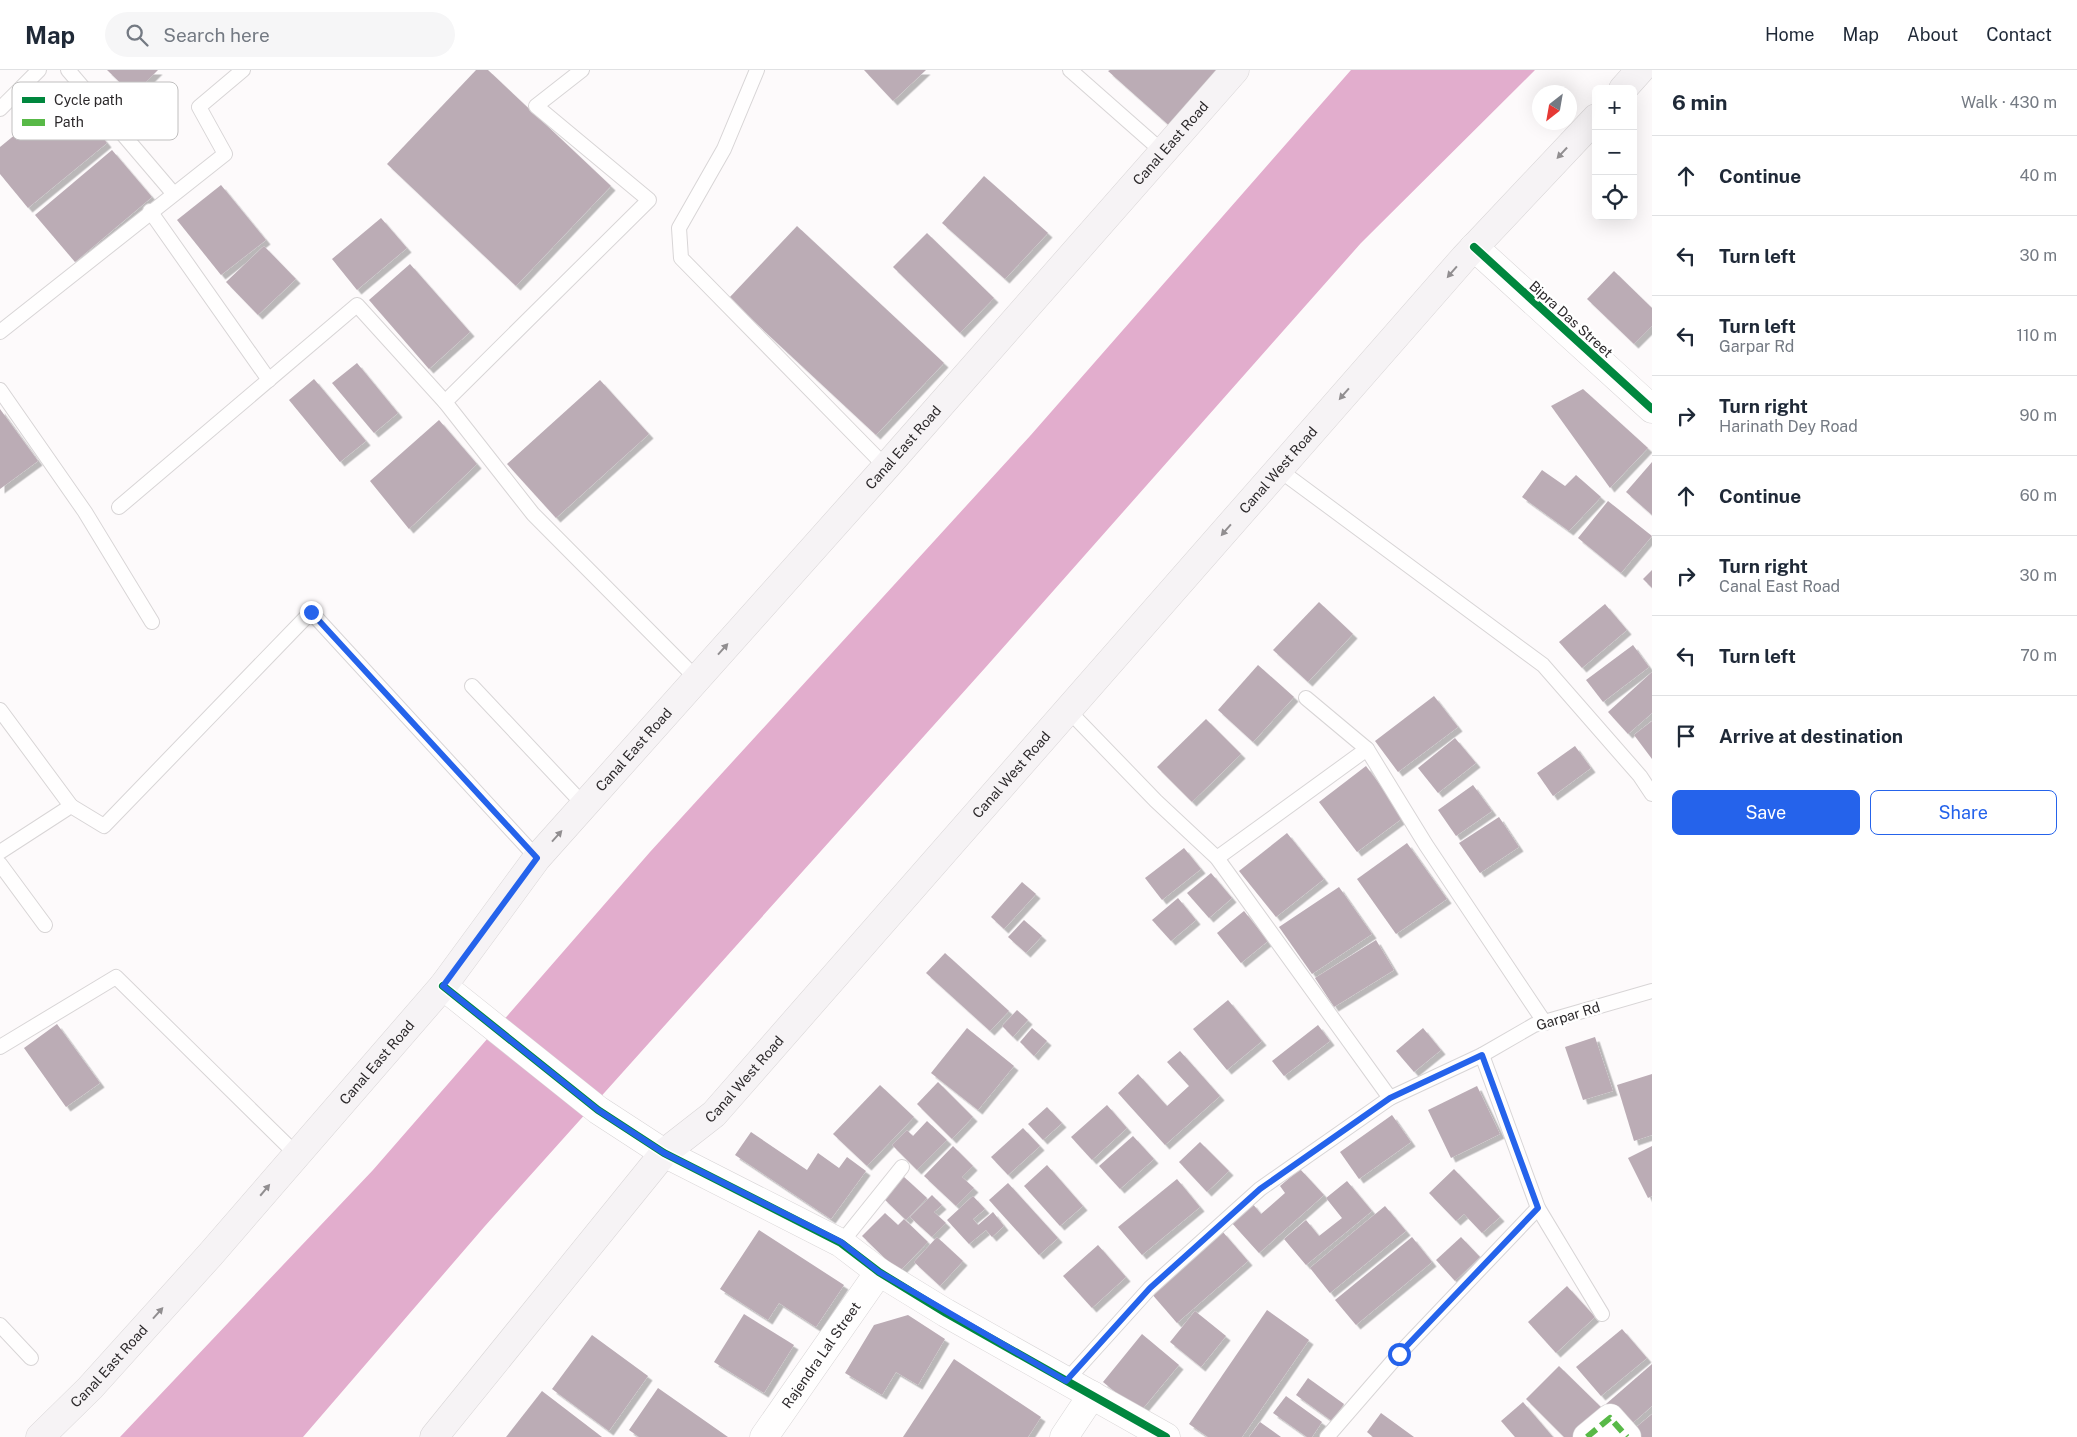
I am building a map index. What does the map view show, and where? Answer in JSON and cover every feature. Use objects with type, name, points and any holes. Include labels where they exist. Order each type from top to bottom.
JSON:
[{"type":"main road","name":"Canal East Road","points":[[40,1437],[90,1388],[210,1254],[443,986],[537,858],[886,467],[1235,70]]},
{"type":"main road","points":[[1627,85],[1640,70]]},
{"type":"main road","name":"Canal West Road","points":[[434,1437],[664,1153],[714,1114],[1474,247],[1592,122]]},
{"type":"street","name":"Bipra Das Street","points":[[1474,247],[1652,409]]},
{"type":"street","points":[[443,986],[598,1110],[664,1153],[841,1242],[879,1272],[1166,1437]]},
{"type":"street","name":"Rajendra Lal Street","points":[[764,1437],[879,1272]]},
{"type":"street","points":[[1064,1437],[1092,1395]]},
{"type":"street","points":[[1587,1437],[1610,1418],[1627,1437]]},
{"type":"lane","points":[[27,82],[39,70]]},
{"type":"lane","points":[[68,70],[78,82]]},
{"type":"lane","points":[[0,332],[150,211],[225,154],[199,107],[243,70]]},
{"type":"lane","points":[[445,402],[649,200],[536,106],[582,70]]},
{"type":"lane","points":[[757,70],[724,149],[679,228],[682,258],[886,467]]},
{"type":"lane","points":[[1073,71],[1163,152]]},
{"type":"lane","points":[[0,109],[12,97]]},
{"type":"lane","points":[[128,140],[173,193]]},
{"type":"lane","points":[[150,211],[269,380]]},
{"type":"lane","points":[[119,507],[357,305],[445,402],[533,514],[697,679]]},
{"type":"lane","points":[[0,390],[85,512],[152,622]]},
{"type":"lane","points":[[1278,470],[1543,665],[1640,776],[1652,794]]},
{"type":"lane","points":[[0,710],[71,806],[104,826],[311,612],[537,858]]},
{"type":"lane","points":[[472,686],[584,805]]},
{"type":"lane","points":[[1306,698],[1367,749],[1426,845],[1544,1023]]},
{"type":"lane","points":[[1068,710],[1156,801],[1217,858],[1390,1098]]},
{"type":"lane","points":[[1217,858],[1367,749]]},
{"type":"lane","points":[[0,852],[71,806]]},
{"type":"lane","points":[[0,864],[45,925]]},
{"type":"lane","points":[[0,1047],[116,977],[296,1154]]},
{"type":"lane","name":"Garpar Rd","points":[[1066,1381],[1150,1288],[1260,1189],[1390,1098],[1482,1055],[1534,1025],[1652,991]]},
{"type":"lane","points":[[1482,1055],[1538,1208],[1602,1314]]},
{"type":"lane","points":[[841,1242],[902,1167]]},
{"type":"lane","points":[[1327,1437],[1399,1354],[1538,1208]]},
{"type":"lane","points":[[0,1325],[31,1358]]},
{"type":"shaded area","points":[[1351,70],[1535,70],[1361,243],[985,668],[485,1226],[303,1437],[120,1437],[373,1170],[650,852],[1030,436]]},
{"type":"building","points":[[107,70],[158,70],[146,82],[119,82]]},
{"type":"building","points":[[476,70],[488,70],[611,186],[516,286],[387,164]]},
{"type":"building","points":[[864,70],[926,70],[893,101]]},
{"type":"building","points":[[1224,70],[1172,128],[1108,71]]},
{"type":"building","points":[[12,137],[12,140],[105,140],[107,143],[28,208],[0,174],[0,147]]},
{"type":"building","points":[[112,150],[152,197],[75,262],[35,215]]},
{"type":"building","points":[[984,176],[1048,233],[1005,279],[942,223]]},
{"type":"building","points":[[221,185],[266,240],[221,275],[177,220]]},
{"type":"building","points":[[381,218],[407,248],[357,290],[332,259]]},
{"type":"building","points":[[797,226],[944,363],[876,435],[729,298]]},
{"type":"building","points":[[927,233],[994,298],[960,333],[893,267]]},
{"type":"building","points":[[264,246],[296,279],[258,315],[226,282]]},
{"type":"building","points":[[410,264],[470,332],[429,369],[369,300]]},
{"type":"building","points":[[1614,271],[1652,308],[1652,326],[1634,344],[1587,299]]},
{"type":"building","points":[[357,363],[398,413],[374,433],[332,383]]},
{"type":"building","points":[[314,379],[366,441],[340,462],[289,400]]},
{"type":"building","points":[[600,380],[649,434],[556,518],[507,464]]},
{"type":"building","points":[[1583,389],[1648,448],[1610,488],[1551,406]]},
{"type":"building","points":[[0,409],[38,461],[0,489]]},
{"type":"building","points":[[439,420],[477,464],[409,529],[370,481]]},
{"type":"building","points":[[1652,462],[1652,515],[1626,492]]},
{"type":"building","points":[[1542,470],[1565,486],[1576,475],[1601,497],[1569,531],[1522,497]]},
{"type":"building","points":[[1608,501],[1652,536],[1621,573],[1578,538]]},
{"type":"building","points":[[1652,570],[1652,588],[1643,579]]},
{"type":"building","points":[[1319,602],[1353,634],[1308,682],[1273,650]]},
{"type":"building","points":[[1605,604],[1627,630],[1582,668],[1559,642]]},
{"type":"building","points":[[1633,645],[1649,667],[1603,702],[1586,680]]},
{"type":"building","points":[[1258,665],[1294,697],[1253,742],[1218,710]]},
{"type":"building","points":[[1652,672],[1652,713],[1628,734],[1608,712]]},
{"type":"building","points":[[1434,696],[1458,727],[1398,772],[1375,741]]},
{"type":"building","points":[[1206,719],[1241,754],[1192,802],[1157,767]]},
{"type":"building","points":[[1652,721],[1652,759],[1634,735]]},
{"type":"building","points":[[1455,738],[1476,763],[1438,793],[1418,768]]},
{"type":"building","points":[[1575,746],[1591,768],[1553,796],[1537,773]]},
{"type":"building","points":[[1366,766],[1404,817],[1357,852],[1319,802]]},
{"type":"building","points":[[1473,785],[1492,811],[1456,836],[1438,810]]},
{"type":"building","points":[[1499,817],[1519,847],[1480,873],[1459,843]]},
{"type":"building","points":[[1287,833],[1324,879],[1276,917],[1239,871]]},
{"type":"building","points":[[1407,843],[1447,899],[1396,934],[1357,879]]},
{"type":"building","points":[[1184,848],[1201,869],[1162,900],[1145,878]]},
{"type":"building","points":[[1211,873],[1232,898],[1209,918],[1187,893]]},
{"type":"building","points":[[1022,882],[1036,894],[1004,929],[991,917]]},
{"type":"building","points":[[1339,887],[1372,934],[1312,974],[1279,927]]},
{"type":"building","points":[[1178,898],[1196,920],[1171,941],[1152,920]]},
{"type":"building","points":[[1244,911],[1268,941],[1241,963],[1217,933]]},
{"type":"building","points":[[1024,920],[1042,936],[1026,953],[1008,937]]},
{"type":"building","points":[[1376,940],[1394,970],[1334,1007],[1315,978]]},
{"type":"building","points":[[945,953],[1009,1011],[990,1031],[926,973]]},
{"type":"building","points":[[1228,1000],[1262,1041],[1227,1070],[1193,1029]]},
{"type":"building","points":[[1017,1010],[1028,1020],[1013,1037],[1002,1026]]},
{"type":"building","points":[[57,1024],[100,1083],[66,1107],[24,1048]]},
{"type":"building","points":[[1318,1025],[1330,1041],[1284,1076],[1272,1061]]},
{"type":"building","points":[[967,1028],[1014,1066],[978,1110],[931,1073]]},
{"type":"building","points":[[1032,1028],[1047,1041],[1034,1056],[1020,1042]]},
{"type":"building","points":[[1423,1028],[1441,1050],[1414,1072],[1396,1051]]},
{"type":"building","points":[[1595,1037],[1613,1091],[1583,1100],[1565,1047]]},
{"type":"building","points":[[1180,1051],[1220,1096],[1165,1145],[1118,1093],[1138,1074],[1167,1106],[1189,1086],[1167,1062]]},
{"type":"building","points":[[1652,1074],[1652,1135],[1634,1141],[1617,1085]]},
{"type":"building","points":[[938,1082],[973,1117],[952,1139],[917,1104]]},
{"type":"building","points":[[880,1085],[914,1117],[867,1166],[833,1134]]},
{"type":"building","points":[[1477,1086],[1500,1134],[1451,1158],[1428,1110]]},
{"type":"building","points":[[1107,1105],[1127,1128],[1092,1160],[1071,1137]]},
{"type":"building","points":[[1047,1107],[1062,1123],[1043,1140],[1028,1124]]},
{"type":"building","points":[[1392,1115],[1411,1142],[1359,1179],[1340,1152]]},
{"type":"building","points":[[927,1121],[947,1140],[917,1170],[892,1145],[907,1130],[913,1136]]},
{"type":"building","points":[[1023,1128],[1040,1146],[1008,1175],[991,1157]]},
{"type":"building","points":[[751,1132],[807,1170],[818,1153],[839,1168],[847,1157],[866,1171],[831,1219],[735,1155]]},
{"type":"building","points":[[1133,1136],[1154,1159],[1120,1189],[1099,1166]]},
{"type":"building","points":[[1200,1142],[1229,1171],[1207,1192],[1179,1162]]},
{"type":"building","points":[[953,1146],[973,1166],[962,1177],[974,1188],[956,1206],[924,1176]]},
{"type":"building","points":[[1652,1146],[1652,1196],[1648,1198],[1628,1158]]},
{"type":"building","points":[[1047,1165],[1083,1206],[1060,1226],[1024,1186]]},
{"type":"building","points":[[1300,1169],[1324,1195],[1259,1253],[1231,1222],[1252,1203],[1261,1214],[1285,1193],[1280,1186]]},
{"type":"building","points":[[1454,1169],[1500,1217],[1482,1233],[1464,1214],[1456,1221],[1429,1193]]},
{"type":"building","points":[[903,1176],[927,1198],[906,1220],[883,1198]]},
{"type":"building","points":[[1177,1179],[1200,1207],[1142,1255],[1118,1227]]},
{"type":"building","points":[[1347,1181],[1372,1211],[1306,1265],[1284,1239],[1306,1220],[1319,1236],[1342,1218],[1326,1198]]},
{"type":"building","points":[[1008,1183],[1058,1238],[1039,1255],[989,1200]]},
{"type":"building","points":[[932,1195],[942,1205],[934,1212],[946,1223],[932,1237],[910,1217]]},
{"type":"building","points":[[973,1196],[985,1209],[973,1219],[978,1225],[993,1212],[1004,1226],[992,1237],[986,1230],[969,1244],[947,1220]]},
{"type":"building","points":[[1385,1206],[1406,1231],[1330,1293],[1310,1268]]},
{"type":"building","points":[[885,1213],[898,1225],[904,1219],[928,1242],[899,1272],[862,1236]]},
{"type":"building","points":[[759,1230],[844,1285],[816,1327],[779,1303],[768,1320],[720,1289]]},
{"type":"building","points":[[1222,1231],[1248,1261],[1177,1323],[1151,1293]]},
{"type":"building","points":[[937,1237],[963,1261],[940,1286],[914,1262]]},
{"type":"building","points":[[1412,1237],[1432,1262],[1356,1325],[1335,1300]]},
{"type":"building","points":[[1461,1237],[1480,1257],[1455,1281],[1436,1260]]},
{"type":"building","points":[[1098,1245],[1126,1277],[1092,1308],[1063,1276]]},
{"type":"building","points":[[1567,1286],[1595,1317],[1556,1353],[1528,1322]]},
{"type":"building","points":[[1267,1310],[1309,1340],[1242,1437],[1208,1437],[1189,1424]]},
{"type":"building","points":[[1195,1311],[1226,1336],[1201,1367],[1170,1342]]},
{"type":"building","points":[[744,1314],[794,1345],[764,1393],[714,1362]]},
{"type":"building","points":[[908,1315],[945,1339],[918,1385],[896,1372],[882,1395],[845,1373],[874,1325]]},
{"type":"building","points":[[1622,1329],[1647,1358],[1601,1396],[1576,1367]]},
{"type":"building","points":[[1142,1334],[1179,1365],[1140,1412],[1103,1382]]},
{"type":"building","points":[[592,1335],[648,1376],[609,1431],[552,1389]]},
{"type":"building","points":[[954,1359],[1041,1417],[1028,1437],[903,1437]]},
{"type":"building","points":[[1652,1364],[1652,1406],[1627,1428],[1606,1404]]},
{"type":"building","points":[[1559,1366],[1605,1411],[1579,1437],[1564,1437],[1526,1399]]},
{"type":"building","points":[[1308,1378],[1344,1404],[1332,1421],[1296,1395]]},
{"type":"building","points":[[658,1388],[728,1437],[639,1437],[629,1430]]},
{"type":"building","points":[[542,1391],[602,1437],[506,1437]]},
{"type":"building","points":[[1286,1396],[1322,1422],[1312,1437],[1307,1437],[1273,1413]]},
{"type":"building","points":[[1523,1402],[1553,1437],[1515,1437],[1501,1421]]},
{"type":"building","points":[[1381,1413],[1414,1437],[1373,1437],[1367,1432]]},
{"type":"building","points":[[1652,1414],[1652,1437],[1641,1437],[1634,1429]]},
{"type":"building","points":[[1260,1422],[1281,1437],[1249,1437]]},
{"type":"marked path","points":[[1587,1437],[1610,1418],[1627,1437]]},
{"type":"cycle path","points":[[1474,247],[1652,409]]},
{"type":"cycle path","points":[[443,986],[598,1110],[664,1153],[841,1243],[879,1272],[946,1313],[1166,1437]]},
{"type":"route","points":[[311,612],[537,858],[443,986],[598,1110],[632,1133],[664,1153],[841,1242],[879,1272],[946,1313],[1066,1381],[1150,1288],[1260,1189],[1390,1098],[1482,1055],[1538,1208],[1399,1354]]}]
